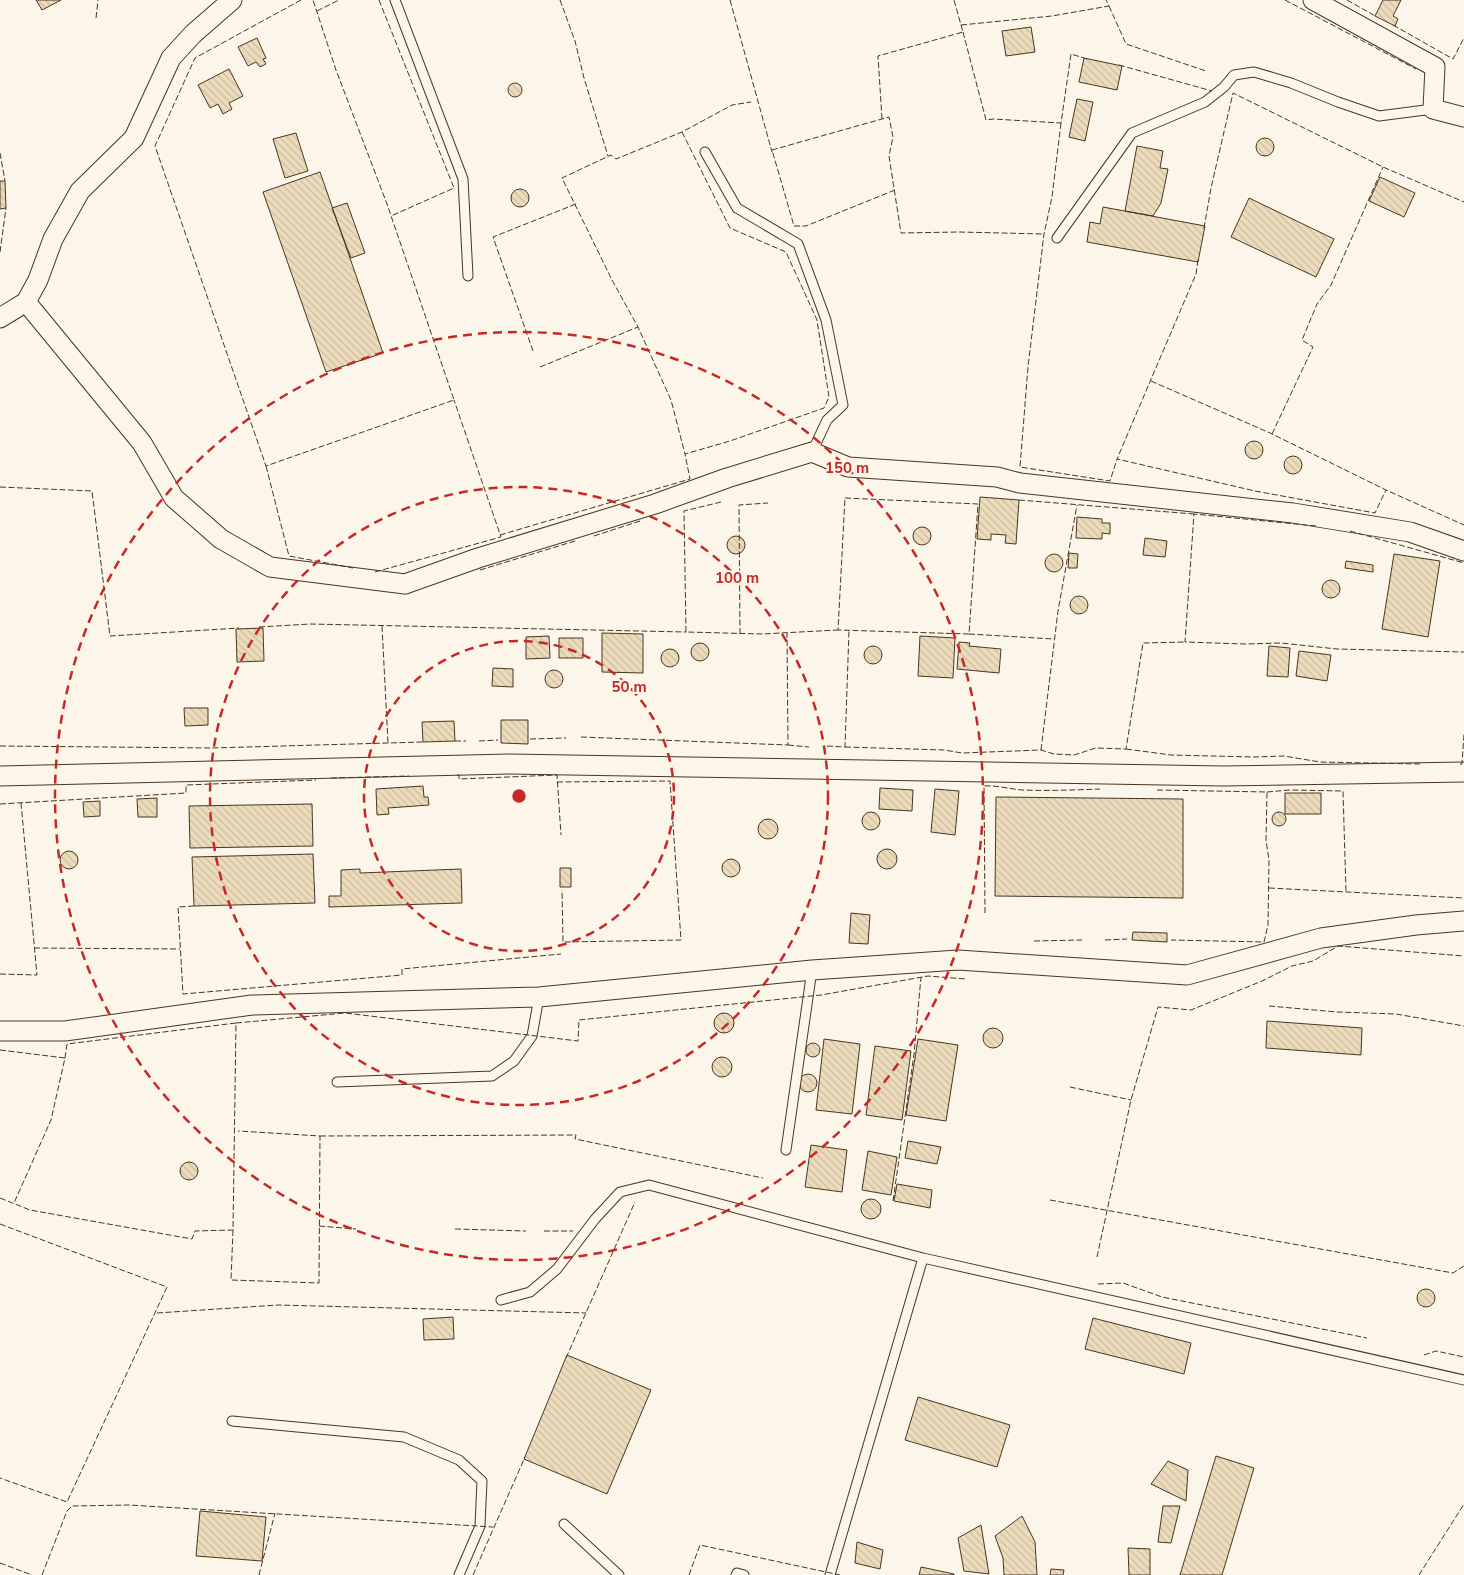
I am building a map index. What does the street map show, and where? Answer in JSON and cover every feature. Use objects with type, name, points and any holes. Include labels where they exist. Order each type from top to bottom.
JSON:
[{"type":"street","points":[[0,318],[26,302],[38,280],[53,239],[80,191],[134,138],[171,58],[193,34],[232,0]]},
{"type":"street","points":[[1313,0],[1435,67],[1433,109],[1464,117]]},
{"type":"street","points":[[26,302],[142,443],[174,498],[221,539],[270,567],[406,584],[478,558],[654,504],[727,478],[812,452],[848,467],[997,478],[1020,483],[1293,513],[1410,532],[1464,551]]},
{"type":"street","points":[[0,776],[510,764],[1223,776],[1464,772]]},
{"type":"street","points":[[0,1031],[65,1031],[252,1005],[539,997],[812,970],[958,960],[1187,975],[1321,938],[1416,925],[1464,921]]},
{"type":"lane","points":[[395,0],[463,179],[468,276]]},
{"type":"lane","points":[[1057,238],[1132,133],[1205,102],[1224,87],[1234,75],[1254,72],[1291,83],[1379,116],[1433,109]]},
{"type":"lane","points":[[705,152],[737,208],[798,244],[822,312],[843,405],[826,420],[812,452]]},
{"type":"lane","points":[[786,1150],[812,970]]},
{"type":"lane","points":[[337,1082],[492,1076],[514,1061],[532,1036],[539,997]]},
{"type":"lane","points":[[501,1300],[530,1292],[558,1269],[595,1219],[620,1192],[649,1185],[924,1258],[1464,1380]]},
{"type":"lane","points":[[830,1575],[924,1258]]},
{"type":"lane","points":[[232,1421],[404,1437],[459,1460],[482,1481],[480,1526],[459,1575]]},
{"type":"lane","points":[[564,1524],[619,1575]]},
{"type":"lane","points":[[736,1575],[737,1573],[744,1575]]},
{"type":"building","points":[[36,0],[61,0],[42,10]]},
{"type":"building","points":[[1383,0],[1401,0],[1393,16],[1398,19],[1395,26],[1375,16]]},
{"type":"building","points":[[1031,27],[1035,52],[1006,56],[1002,31]]},
{"type":"building","points":[[257,38],[266,58],[263,59],[266,64],[260,67],[256,62],[248,66],[238,47]]},
{"type":"building","points":[[1084,58],[1122,66],[1117,90],[1079,82]]},
{"type":"building","points":[[229,69],[243,96],[229,103],[232,109],[223,114],[218,104],[210,108],[198,85]]},
{"type":"building","points":[[512,83],[518,83],[522,90],[518,97],[512,97],[508,93],[508,87]]},
{"type":"building","points":[[1077,99],[1093,102],[1085,141],[1069,137]]},
{"type":"building","points":[[296,133],[308,171],[285,178],[273,139]]},
{"type":"building","points":[[1265,138],[1271,141],[1274,147],[1271,153],[1265,156],[1259,153],[1256,147],[1259,141]]},
{"type":"building","points":[[1137,146],[1163,151],[1160,168],[1168,169],[1161,203],[1153,216],[1125,211]]},
{"type":"building","points":[[320,172],[383,353],[326,372],[263,192]]},
{"type":"building","points":[[1380,177],[1415,193],[1404,217],[1369,201]]},
{"type":"building","points":[[0,181],[5,181],[6,208],[0,209]]},
{"type":"building","points":[[520,189],[526,192],[529,198],[526,204],[520,207],[514,204],[511,198],[514,192]]},
{"type":"building","points":[[1249,198],[1334,239],[1316,277],[1231,237]]},
{"type":"building","points":[[347,203],[365,253],[351,258],[332,208]]},
{"type":"building","points":[[1103,207],[1205,226],[1198,262],[1087,242],[1090,222],[1100,224]]},
{"type":"building","points":[[1254,441],[1260,444],[1263,450],[1260,456],[1254,459],[1248,456],[1245,450],[1248,444]]},
{"type":"building","points":[[1293,456],[1299,459],[1302,465],[1299,471],[1293,474],[1287,471],[1284,465],[1287,459]]},
{"type":"building","points":[[980,497],[1019,500],[1016,544],[1005,543],[1006,535],[991,534],[991,540],[977,539]]},
{"type":"building","points":[[1077,517],[1102,519],[1102,523],[1110,523],[1110,534],[1102,533],[1102,539],[1076,538]]},
{"type":"building","points":[[922,527],[928,530],[931,536],[928,542],[922,545],[916,542],[913,536],[916,530]]},
{"type":"building","points":[[736,536],[742,539],[745,545],[742,551],[736,554],[730,551],[727,545],[730,539]]},
{"type":"building","points":[[1145,538],[1167,541],[1165,557],[1143,555]]},
{"type":"building","points":[[1069,553],[1078,554],[1077,568],[1068,568]]},
{"type":"building","points":[[1054,554],[1060,557],[1063,563],[1060,569],[1054,572],[1048,569],[1045,563],[1048,557]]},
{"type":"building","points":[[1394,554],[1440,561],[1428,637],[1382,629]]},
{"type":"building","points":[[1346,561],[1373,565],[1373,572],[1345,568]]},
{"type":"building","points":[[1331,580],[1337,583],[1340,589],[1337,595],[1331,598],[1325,595],[1322,589],[1325,583]]},
{"type":"building","points":[[1079,596],[1085,599],[1088,605],[1085,611],[1079,614],[1073,611],[1070,605],[1073,599]]},
{"type":"building","points":[[263,628],[264,661],[237,662],[236,629]]},
{"type":"building","points":[[602,633],[643,634],[643,673],[602,672]]},
{"type":"building","points":[[549,636],[550,658],[526,659],[526,637]]},
{"type":"building","points":[[920,636],[955,638],[953,678],[918,676]]},
{"type":"building","points":[[559,638],[583,638],[583,658],[559,658]]},
{"type":"building","points":[[959,642],[970,643],[969,646],[1001,649],[999,673],[957,669]]},
{"type":"building","points":[[700,643],[706,646],[709,652],[706,658],[700,661],[694,658],[691,652],[694,646]]},
{"type":"building","points":[[873,646],[879,649],[882,655],[879,661],[873,664],[867,661],[864,655],[867,649]]},
{"type":"building","points":[[1269,646],[1290,648],[1288,677],[1267,676]]},
{"type":"building","points":[[670,649],[676,652],[679,658],[676,664],[670,667],[664,664],[661,658],[664,652]]},
{"type":"building","points":[[1299,651],[1331,655],[1327,681],[1296,676]]},
{"type":"building","points":[[493,668],[513,669],[513,687],[492,686]]},
{"type":"building","points":[[554,670],[560,673],[563,679],[560,685],[554,688],[548,685],[545,679],[548,673]]},
{"type":"building","points":[[184,708],[208,708],[208,725],[185,726]]},
{"type":"building","points":[[501,720],[528,720],[528,744],[501,743]]},
{"type":"building","points":[[454,721],[455,741],[423,742],[422,722]]},
{"type":"building","points":[[423,786],[424,797],[428,797],[429,805],[388,808],[389,814],[377,815],[376,789]]},
{"type":"building","points":[[880,788],[913,790],[912,811],[879,809]]},
{"type":"building","points":[[935,789],[959,791],[955,835],[931,832]]},
{"type":"building","points":[[1285,793],[1321,793],[1321,814],[1285,814]]},
{"type":"building","points":[[996,797],[1183,799],[1183,898],[995,896]]},
{"type":"building","points":[[157,798],[157,817],[138,817],[137,799]]},
{"type":"building","points":[[100,801],[100,816],[84,817],[83,802]]},
{"type":"building","points":[[312,804],[313,846],[190,848],[189,806]]},
{"type":"building","points":[[871,812],[877,815],[880,821],[877,827],[871,830],[865,827],[862,821],[865,815]]},
{"type":"building","points":[[1276,812],[1282,812],[1286,819],[1282,826],[1276,826],[1272,822],[1272,816]]},
{"type":"building","points":[[768,819],[775,822],[778,829],[775,836],[768,839],[761,836],[758,829],[761,822]]},
{"type":"building","points":[[887,849],[894,852],[897,859],[894,866],[887,869],[880,866],[877,859],[880,852]]},
{"type":"building","points":[[69,851],[75,854],[78,860],[75,866],[69,869],[63,866],[60,860],[63,854]]},
{"type":"building","points":[[313,854],[315,903],[194,906],[192,857]]},
{"type":"building","points":[[731,859],[737,862],[740,868],[737,874],[731,877],[725,874],[722,868],[725,862]]},
{"type":"building","points":[[560,868],[571,868],[571,887],[560,887]]},
{"type":"building","points":[[360,869],[360,873],[461,869],[462,903],[329,907],[329,896],[341,896],[341,870]]},
{"type":"building","points":[[851,913],[870,915],[868,944],[849,943]]},
{"type":"building","points":[[1133,932],[1167,933],[1167,942],[1132,940]]},
{"type":"building","points":[[724,1013],[731,1016],[734,1023],[731,1030],[724,1033],[717,1030],[714,1023],[717,1016]]},
{"type":"building","points":[[1267,1021],[1362,1028],[1361,1055],[1266,1048]]},
{"type":"building","points":[[993,1028],[1000,1031],[1003,1038],[1000,1045],[993,1048],[986,1045],[983,1038],[986,1031]]},
{"type":"building","points":[[824,1039],[860,1044],[852,1114],[816,1110]]},
{"type":"building","points":[[918,1039],[958,1045],[946,1121],[906,1115]]},
{"type":"building","points":[[810,1043],[816,1043],[820,1050],[816,1057],[810,1057],[806,1053],[806,1047]]},
{"type":"building","points":[[875,1046],[911,1051],[902,1120],[866,1115]]},
{"type":"building","points":[[722,1057],[729,1060],[732,1067],[729,1074],[722,1077],[715,1074],[712,1067],[715,1060]]},
{"type":"building","points":[[808,1074],[814,1077],[817,1083],[814,1089],[808,1092],[802,1089],[799,1083],[802,1077]]},
{"type":"building","points":[[908,1141],[941,1147],[937,1164],[905,1158]]},
{"type":"building","points":[[811,1145],[847,1150],[842,1192],[805,1187]]},
{"type":"building","points":[[868,1151],[897,1157],[891,1195],[862,1190]]},
{"type":"building","points":[[189,1162],[195,1165],[198,1171],[195,1177],[189,1180],[183,1177],[180,1171],[183,1165]]},
{"type":"building","points":[[897,1184],[932,1190],[930,1208],[894,1201]]},
{"type":"building","points":[[871,1199],[878,1202],[881,1209],[878,1216],[871,1219],[864,1216],[861,1209],[864,1202]]},
{"type":"building","points":[[1426,1289],[1432,1292],[1435,1298],[1432,1304],[1426,1307],[1420,1304],[1417,1298],[1420,1292]]},
{"type":"building","points":[[453,1317],[454,1339],[424,1340],[423,1319]]},
{"type":"building","points":[[1093,1318],[1191,1343],[1184,1374],[1085,1349]]},
{"type":"building","points":[[567,1355],[651,1390],[607,1494],[524,1459]]},
{"type":"building","points":[[918,1397],[1010,1425],[997,1467],[905,1440]]},
{"type":"building","points":[[1216,1456],[1254,1468],[1222,1575],[1180,1575]]},
{"type":"building","points":[[1168,1461],[1188,1470],[1186,1501],[1151,1484]]},
{"type":"building","points":[[1163,1506],[1180,1506],[1171,1543],[1158,1542]]},
{"type":"building","points":[[200,1511],[266,1517],[262,1561],[196,1556]]},
{"type":"building","points":[[1022,1516],[1035,1542],[1037,1575],[1004,1575],[1003,1558],[995,1536]]},
{"type":"building","points":[[981,1525],[989,1574],[964,1571],[958,1538]]},
{"type":"building","points":[[857,1542],[883,1550],[880,1569],[855,1563]]},
{"type":"building","points":[[1128,1548],[1150,1549],[1150,1575],[1129,1575]]},
{"type":"building","points":[[921,1567],[954,1574],[954,1575],[919,1575]]},
{"type":"building","points":[[1051,1569],[1064,1570],[1063,1575],[1050,1575]]},
{"type":"fence","points":[[96,18],[98,0]]},
{"type":"fence","points":[[301,0],[195,58],[155,146],[266,466],[454,400],[387,204],[336,70],[313,0]]},
{"type":"fence","points":[[317,11],[339,0]]},
{"type":"fence","points":[[379,0],[454,188],[391,216]]},
{"type":"fence","points":[[560,0],[575,41],[584,78],[608,156]]},
{"type":"fence","points":[[730,0],[772,152]]},
{"type":"fence","points":[[882,119],[878,56],[963,32],[954,0]]},
{"type":"fence","points":[[961,25],[1052,16],[1109,6],[1106,0]]},
{"type":"fence","points":[[1285,0],[1416,69]]},
{"type":"fence","points":[[1347,0],[1377,17]]},
{"type":"fence","points":[[1109,6],[1126,44],[1206,71]]},
{"type":"fence","points":[[1393,25],[1453,59],[1464,38]]},
{"type":"fence","points":[[963,32],[986,120],[1061,123],[1071,54],[1087,59]]},
{"type":"fence","points":[[1119,65],[1212,91]]},
{"type":"fence","points":[[1204,228],[1211,188],[1233,93],[1383,167],[1464,202]]},
{"type":"fence","points":[[682,132],[730,228],[786,252],[817,320],[829,397],[824,408],[730,441],[685,454],[671,400],[638,327],[612,280],[562,178],[611,155],[616,159],[682,132],[732,105],[751,102]]},
{"type":"fence","points":[[895,190],[806,226],[794,226],[772,150],[889,117],[893,137],[889,156],[901,233],[1044,234]]},
{"type":"fence","points":[[1061,123],[1052,197],[1044,234],[1028,367],[1020,467],[1110,481],[1117,459]]},
{"type":"fence","points":[[0,153],[5,181]]},
{"type":"fence","points":[[1272,434],[1313,347],[1302,340],[1317,304],[1331,285],[1383,167]]},
{"type":"fence","points":[[533,351],[493,237],[576,204]]},
{"type":"fence","points":[[0,252],[6,208]]},
{"type":"fence","points":[[1198,260],[1196,274],[1117,459],[1255,491],[1375,513],[1386,490]]},
{"type":"fence","points":[[540,367],[638,327]]},
{"type":"fence","points":[[1151,381],[1270,433],[1386,490],[1464,525]]},
{"type":"fence","points":[[375,572],[501,537],[454,400]]},
{"type":"fence","points":[[500,535],[690,479],[685,454]]},
{"type":"fence","points":[[266,466],[289,556],[353,568]]},
{"type":"fence","points":[[0,487],[92,491],[110,636],[239,628]]},
{"type":"fence","points":[[845,498],[978,504],[969,634],[838,630],[845,498]]},
{"type":"fence","points":[[1019,500],[1194,514]]},
{"type":"fence","points":[[721,502],[684,511],[686,632],[762,634],[838,630]]},
{"type":"fence","points":[[740,634],[739,505],[768,503]]},
{"type":"fence","points":[[1041,750],[1058,611],[1077,505]]},
{"type":"fence","points":[[1316,526],[1194,514],[1185,642],[1281,643],[1337,649],[1464,652]]},
{"type":"fence","points":[[594,536],[640,521]]},
{"type":"fence","points":[[1350,531],[1464,563]]},
{"type":"fence","points":[[480,570],[575,541]]},
{"type":"fence","points":[[259,627],[310,624],[686,632]]},
{"type":"fence","points":[[382,626],[388,743]]},
{"type":"fence","points":[[827,746],[845,747],[849,630]]},
{"type":"fence","points":[[581,737],[788,745],[787,633]]},
{"type":"fence","points":[[969,634],[1054,639]]},
{"type":"fence","points":[[845,747],[944,750],[962,753],[1041,750],[1054,754],[1074,755],[1096,748],[1126,749],[1143,643],[1185,642]]},
{"type":"fence","points":[[1460,764],[1462,764],[1464,734]]},
{"type":"fence","points":[[530,739],[566,738]]},
{"type":"fence","points":[[479,741],[498,740]]},
{"type":"fence","points":[[455,741],[466,741]]},
{"type":"fence","points":[[0,746],[212,748],[423,742]]},
{"type":"fence","points":[[788,745],[809,747]]},
{"type":"fence","points":[[1126,749],[1171,755],[1284,756],[1320,762],[1420,764]]},
{"type":"fence","points":[[457,775],[459,775],[459,779],[557,775],[561,835]]},
{"type":"fence","points":[[331,778],[409,776]]},
{"type":"fence","points":[[0,804],[186,793],[186,785],[316,780]]},
{"type":"fence","points":[[557,782],[670,781],[681,940],[563,942],[562,890]]},
{"type":"fence","points":[[985,913],[984,786],[1017,790],[1100,789]]},
{"type":"fence","points":[[1157,790],[1267,792],[1268,925],[1264,942],[1171,940]]},
{"type":"fence","points":[[1267,792],[1290,790],[1343,791],[1346,892]]},
{"type":"fence","points":[[0,974],[37,975],[21,803]]},
{"type":"fence","points":[[1269,888],[1464,898]]},
{"type":"fence","points":[[194,906],[178,907],[183,994],[402,975],[402,969],[561,954]]},
{"type":"fence","points":[[1105,940],[1127,939]]},
{"type":"fence","points":[[1034,941],[1082,940]]},
{"type":"fence","points":[[1097,1257],[1131,1100],[1158,1007],[1191,1010],[1262,981],[1292,966],[1313,961],[1338,946],[1464,956]]},
{"type":"fence","points":[[34,948],[180,949]]},
{"type":"fence","points":[[236,1023],[345,1013],[578,1041],[579,1020],[821,995],[928,976],[966,979]]},
{"type":"fence","points":[[893,1201],[914,1054],[921,977]]},
{"type":"fence","points":[[1269,1006],[1337,1012],[1396,1014],[1464,1026]]},
{"type":"fence","points":[[0,1198],[30,1210],[192,1239],[195,1231],[233,1230],[236,1023],[67,1044],[65,1058]]},
{"type":"fence","points":[[0,1050],[65,1058],[51,1120],[14,1203]]},
{"type":"fence","points":[[1070,1087],[1131,1100]]},
{"type":"fence","points":[[233,1230],[231,1280],[319,1283],[320,1136],[238,1131]]},
{"type":"fence","points":[[320,1136],[576,1135],[575,1139],[763,1178]]},
{"type":"fence","points":[[1050,1200],[1453,1273],[1464,1266]]},
{"type":"fence","points":[[566,1358],[635,1202]]},
{"type":"fence","points":[[0,1224],[167,1287],[67,1502],[0,1478]]},
{"type":"fence","points":[[319,1226],[356,1229]]},
{"type":"fence","points":[[455,1229],[526,1231]]},
{"type":"fence","points":[[544,1231],[573,1231]]},
{"type":"fence","points":[[1098,1284],[1123,1283],[1162,1297],[1367,1338]]},
{"type":"fence","points":[[157,1313],[278,1305],[586,1313]]},
{"type":"fence","points":[[1424,1355],[1436,1351],[1464,1357]]},
{"type":"fence","points":[[473,1575],[525,1457]]},
{"type":"fence","points":[[1419,1575],[1464,1504]]},
{"type":"fence","points":[[42,1575],[67,1511],[72,1506],[129,1505],[493,1527]]},
{"type":"fence","points":[[259,1575],[275,1513]]},
{"type":"fence","points":[[689,1575],[700,1545],[840,1575]]},
{"type":"fence","points":[[0,1563],[32,1575]]}]
